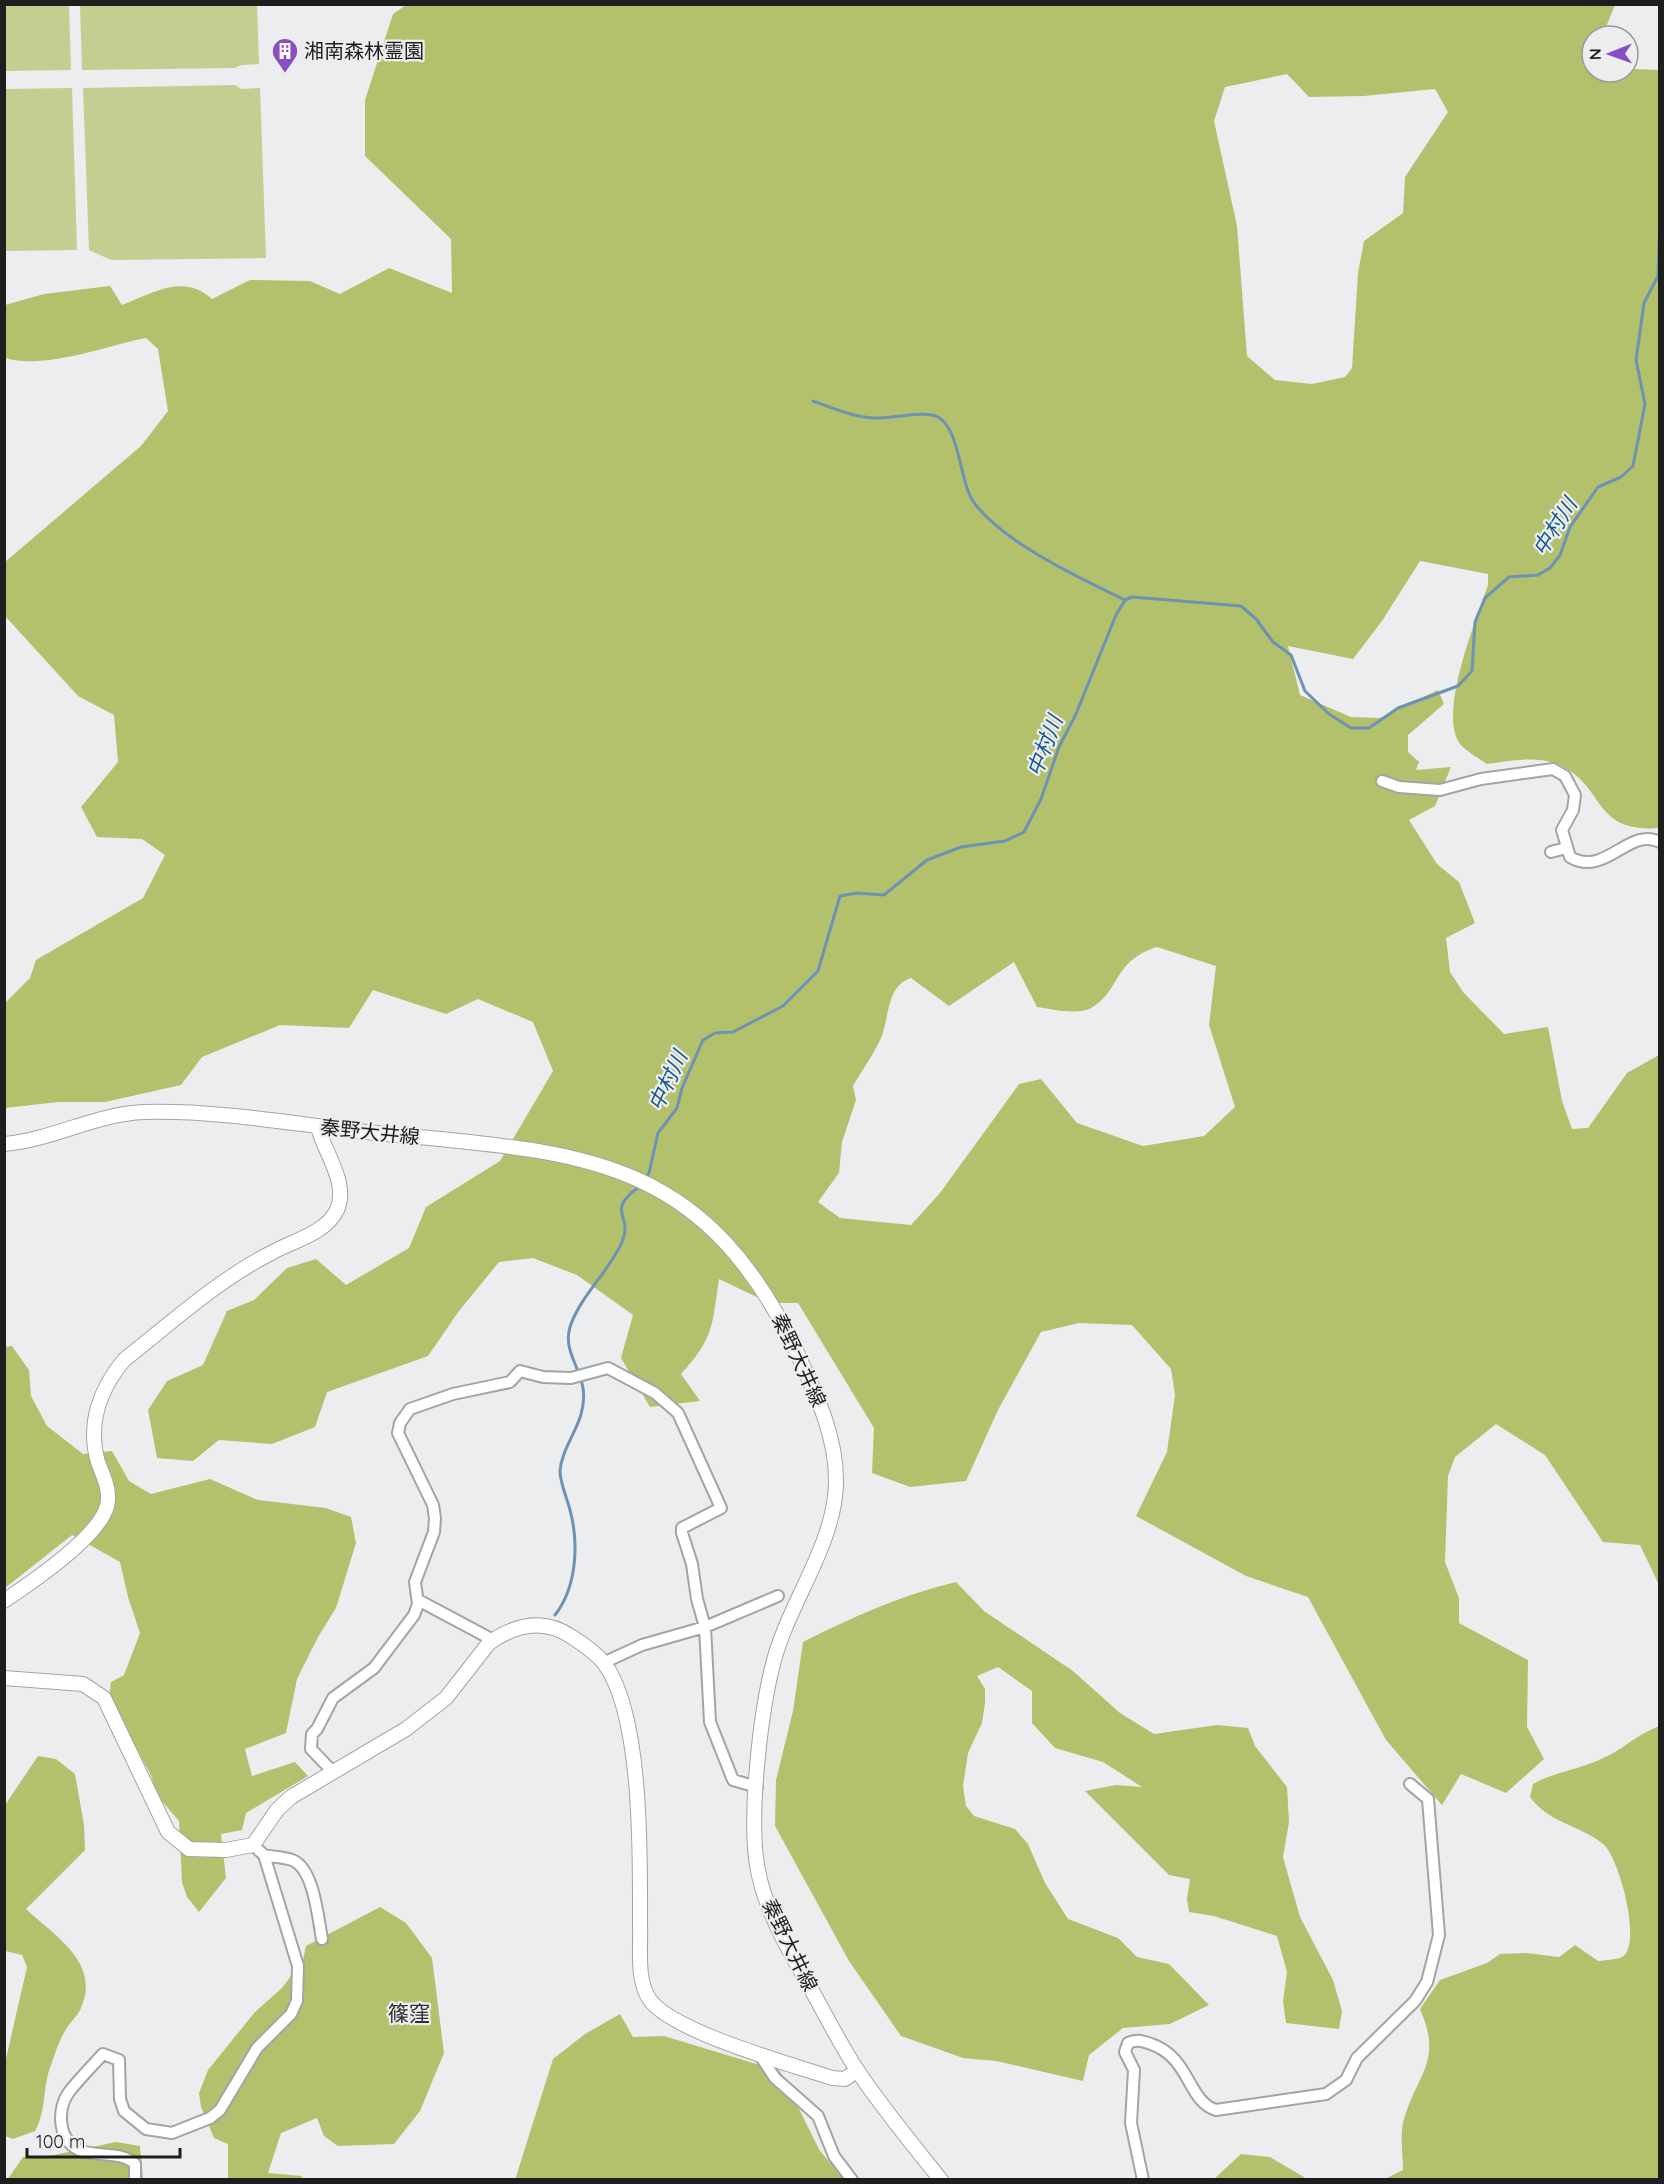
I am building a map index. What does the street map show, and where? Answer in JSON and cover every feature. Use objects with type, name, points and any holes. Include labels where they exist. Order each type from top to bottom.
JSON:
[{"type":"street","points":[[1382,781],[1399,788],[1440,790],[1480,779],[1553,769],[1565,776],[1575,795],[1573,810],[1562,830],[1570,857],[1586,863],[1616,853],[1635,840],[1654,839],[1659,842]]},
{"type":"street","points":[[1551,852],[1566,848]]},
{"type":"street","name":"秦野大井線","points":[[4,1144],[97,1119],[141,1112],[183,1112],[504,1146],[566,1155],[629,1175],[653,1186],[696,1214],[740,1259],[779,1314],[829,1427],[835,1456],[836,1488],[823,1542],[782,1635],[772,1668],[757,1788],[755,1843],[757,1865],[769,1906],[798,1966],[857,2070],[941,2180]]},
{"type":"street","points":[[4,1601],[89,1535],[100,1521],[107,1506],[108,1494],[95,1445],[97,1407],[111,1376],[124,1360],[254,1262],[314,1232],[331,1219],[340,1198],[340,1186],[318,1127]]},
{"type":"street","points":[[333,1772],[311,1749],[312,1734],[318,1729],[333,1698],[374,1668],[414,1616],[418,1600],[415,1582],[434,1532],[433,1506],[398,1433],[400,1423],[410,1409],[453,1394],[510,1382],[520,1371],[543,1377],[579,1375],[608,1368],[655,1393],[678,1413],[721,1508],[682,1528],[705,1627],[711,1722],[714,1735],[733,1780],[757,1788]]},
{"type":"street","points":[[603,1663],[642,1645],[705,1627],[778,1596]]},
{"type":"street","points":[[418,1600],[493,1640]]},
{"type":"street","points":[[4,1678],[83,1684],[94,1689],[104,1698],[168,1832],[189,1849],[226,1850],[253,1845],[277,1810],[291,1797],[406,1729],[446,1698],[493,1640],[530,1625],[546,1624],[559,1628],[576,1639],[603,1663],[621,1700],[632,1749],[640,1862],[641,1978],[645,1992],[661,2011],[673,2018],[761,2057],[832,2078],[845,2079],[857,2070]]},
{"type":"street","points":[[1143,2180],[1131,2123],[1135,2081],[1134,2070],[1125,2052],[1128,2043],[1142,2041],[1171,2054],[1186,2073],[1202,2104],[1216,2110],[1326,2094],[1346,2080],[1357,2058],[1415,2001],[1427,1982],[1439,1935],[1428,1798],[1410,1784]]},
{"type":"street","points":[[135,2180],[135,2164],[129,2159],[81,2151],[66,2139],[60,2121],[68,2093],[103,2054],[119,2060],[120,2099],[124,2111],[146,2128],[172,2133],[210,2118],[220,2110],[257,2048],[282,2025],[297,2001],[298,1966],[264,1855],[253,1845]]},
{"type":"street","points":[[264,1855],[294,1860],[304,1868],[311,1884],[322,1939]]},
{"type":"street","points":[[761,2057],[775,2078],[818,2116],[840,2168],[852,2180]]},
{"type":"green space","points":[[4,5],[69,5],[71,70],[5,71]]},
{"type":"green space","points":[[80,5],[257,5],[259,64],[241,65],[235,68],[82,70]]},
{"type":"green space","points":[[406,5],[1615,5],[1607,24],[1580,24],[1580,84],[1640,84],[1640,69],[1659,70],[1659,828],[1637,828],[1610,816],[1575,774],[1560,765],[1533,759],[1487,764],[1461,745],[1455,731],[1453,712],[1456,690],[1468,642],[1488,585],[1488,574],[1420,561],[1382,621],[1353,659],[1288,646],[1300,695],[1351,717],[1380,718],[1438,690],[1444,704],[1408,735],[1408,752],[1419,762],[1416,770],[1451,767],[1435,806],[1409,820],[1437,864],[1459,882],[1475,923],[1446,938],[1450,972],[1463,992],[1504,1034],[1548,1027],[1562,1101],[1572,1129],[1588,1128],[1627,1073],[1659,1055],[1659,1585],[1640,1545],[1603,1542],[1545,1455],[1496,1424],[1455,1457],[1448,1476],[1445,1562],[1459,1598],[1459,1623],[1528,1660],[1527,1727],[1544,1759],[1506,1793],[1461,1774],[1442,1805],[1386,1740],[1308,1597],[1246,1576],[1136,1516],[1167,1452],[1175,1395],[1171,1369],[1132,1325],[1079,1323],[1041,1332],[998,1410],[966,1481],[910,1487],[872,1473],[874,1428],[798,1303],[769,1303],[719,1279],[713,1320],[706,1341],[681,1374],[700,1401],[650,1407],[621,1358],[633,1315],[577,1275],[533,1258],[499,1262],[459,1311],[428,1356],[327,1392],[315,1427],[272,1444],[219,1440],[193,1461],[157,1458],[148,1410],[167,1381],[203,1365],[227,1311],[254,1300],[287,1268],[316,1259],[346,1285],[409,1248],[426,1207],[500,1161],[553,1071],[533,1022],[478,999],[446,1014],[373,990],[349,1028],[280,1025],[202,1057],[181,1085],[105,1102],[58,1102],[5,1108],[4,1004],[30,978],[36,960],[143,898],[165,855],[142,839],[97,837],[81,807],[118,762],[114,715],[78,696],[5,616],[5,562],[141,446],[168,411],[158,349],[146,338],[56,359],[20,361],[5,358],[5,305],[44,294],[110,286],[122,305],[156,291],[179,286],[201,291],[212,299],[250,280],[310,281],[340,294],[389,268],[452,293],[451,239],[365,156],[365,100],[393,14]],"holes":[[[1287,74],[1309,97],[1364,96],[1435,89],[1448,112],[1405,177],[1403,213],[1364,241],[1358,273],[1352,368],[1345,377],[1312,384],[1275,380],[1247,356],[1237,226],[1214,121],[1225,87]],[[1157,947],[1216,966],[1209,1025],[1235,1107],[1204,1136],[1143,1146],[1077,1123],[1041,1079],[1019,1084],[940,1193],[911,1225],[840,1218],[818,1202],[839,1173],[842,1142],[856,1100],[853,1086],[878,1044],[893,995],[903,982],[911,978],[949,1006],[1014,962],[1037,1007],[1080,1011],[1087,1010],[1102,1000],[1132,960]]]},
{"type":"green space","points":[[235,85],[241,89],[260,88],[266,258],[111,260],[89,250],[83,88]]},
{"type":"green space","points":[[72,88],[77,250],[5,251],[5,89]]},
{"type":"green space","points":[[12,1346],[29,1370],[31,1396],[47,1426],[83,1454],[112,1451],[129,1481],[151,1494],[210,1479],[258,1500],[326,1508],[351,1517],[356,1543],[336,1608],[318,1637],[297,1679],[286,1733],[245,1749],[252,1776],[295,1762],[308,1776],[246,1813],[242,1830],[221,1834],[226,1878],[199,1912],[187,1897],[182,1882],[179,1821],[156,1794],[151,1775],[109,1699],[111,1682],[124,1675],[140,1633],[120,1562],[72,1535],[5,1588],[4,1347]]},
{"type":"green space","points":[[956,1582],[984,1611],[1073,1671],[1120,1713],[1154,1734],[1217,1725],[1248,1728],[1255,1746],[1287,1787],[1289,1822],[1283,1857],[1300,1917],[1333,1980],[1342,2011],[1339,2029],[1286,2023],[1283,2001],[1287,1972],[1277,1936],[1214,1916],[1189,1912],[1187,1899],[1190,1879],[1169,1875],[1085,1791],[1116,1785],[1142,1787],[1103,1762],[1055,1748],[1032,1723],[1032,1691],[998,1667],[977,1676],[985,1689],[985,1703],[982,1723],[968,1753],[963,1786],[966,1806],[974,1816],[1015,1829],[1028,1844],[1045,1883],[1068,1919],[1118,1938],[1137,1957],[1169,1964],[1209,2005],[1170,2024],[1123,2028],[1089,2055],[1083,2081],[996,2061],[963,2058],[901,2036],[849,1961],[775,1826],[776,1780],[793,1711],[803,1642],[916,1593]]},
{"type":"green space","points":[[1659,1726],[1659,2179],[1385,2179],[1403,2170],[1403,2123],[1428,2056],[1427,2027],[1420,2009],[1440,1980],[1487,1963],[1500,1954],[1526,1953],[1559,1957],[1575,1945],[1598,1961],[1620,1958],[1628,1949],[1630,1936],[1626,1901],[1622,1882],[1609,1852],[1594,1837],[1556,1819],[1530,1797],[1533,1784],[1599,1760]]},
{"type":"green space","points":[[38,1756],[56,1759],[75,1774],[84,1825],[85,1850],[26,1909],[72,1952],[85,1977],[86,1992],[81,2008],[61,2039],[48,2073],[39,2123],[35,2131],[13,2139],[5,2136],[5,2063],[27,1967],[22,1955],[5,1951],[5,1805]]},
{"type":"green space","points":[[380,1907],[406,1923],[432,1958],[444,2053],[420,2111],[394,2144],[338,2146],[324,2136],[317,2118],[281,2133],[268,2173],[302,2176],[301,2179],[228,2179],[228,2144],[214,2138],[201,2107],[199,2093],[208,2070],[255,2012],[282,1988],[303,1960],[306,1946]]},
{"type":"green space","points":[[620,2014],[633,2037],[664,2036],[780,2071],[820,2151],[844,2179],[515,2180],[553,2059],[585,2034]]},
{"type":"green space","points":[[116,2142],[140,2146],[143,2179],[7,2180],[23,2157],[49,2156]]},
{"type":"green space","points":[[1241,2154],[1270,2157],[1307,2179],[1214,2179]]},
{"type":"waterway","name":"中村川","points":[[645,1179],[649,1173],[658,1133],[677,1108],[682,1088],[703,1040],[715,1033],[733,1032],[783,1006],[818,971],[840,896],[857,893],[884,895],[927,860],[961,847],[1005,841],[1024,832],[1041,799],[1059,747],[1076,714],[1116,615],[1125,600],[1132,597],[1241,606],[1256,619],[1273,642],[1291,655],[1305,691],[1329,714],[1351,728],[1369,728],[1398,708],[1458,686],[1472,671],[1475,622],[1485,598],[1509,577],[1538,575],[1550,568],[1560,555],[1570,527],[1598,487],[1621,477],[1633,466],[1645,404],[1636,360],[1644,303],[1658,276],[1660,215]]},
{"type":"waterway","points":[[813,401],[858,416],[881,418],[925,414],[938,417],[946,424],[956,445],[970,495],[988,519],[1045,559],[1125,600]]},
{"type":"waterway","name":"中村川","points":[[555,1615],[568,1591],[575,1550],[573,1523],[560,1471],[584,1400],[583,1388],[570,1351],[568,1335],[581,1305],[610,1264],[622,1242],[625,1226],[621,1208],[623,1202],[639,1187]]},
{"type":"place","name":"湘南森林霊園","points":[[285,74]]},
{"type":"district","name":"篠窪","points":[[409,2014]]}]
